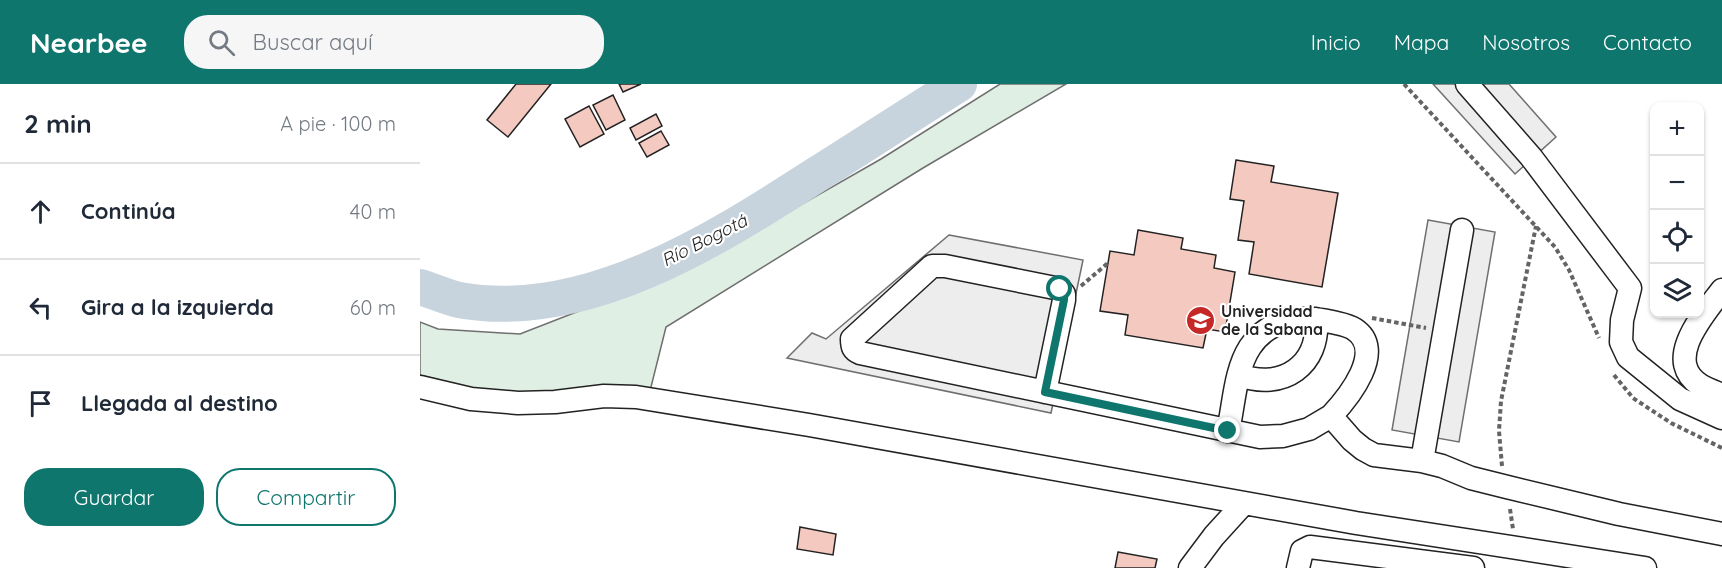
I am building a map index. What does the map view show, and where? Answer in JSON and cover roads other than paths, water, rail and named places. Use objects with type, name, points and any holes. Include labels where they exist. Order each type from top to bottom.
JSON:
[{"type":"lane","points":[[1467,84],[1531,157],[1630,288],[1622,320],[1621,342],[1628,357],[1680,399],[1722,418]]},
{"type":"lane","points":[[1422,461],[1462,230]]},
{"type":"lane","points":[[1045,392],[1064,300],[1064,294],[1060,289],[938,265],[927,269],[852,339],[852,346],[860,353],[1228,431],[1260,437],[1283,436],[1309,429],[1331,416],[1344,402],[1362,373],[1367,354],[1362,336],[1354,329],[1316,318],[1299,318],[1271,327],[1257,338],[1243,360],[1228,431]]},
{"type":"lane","points":[[1722,290],[1687,341],[1685,354],[1686,367],[1692,377],[1699,384],[1722,395]]},
{"type":"lane","points":[[1239,375],[1252,380],[1265,381],[1290,374],[1309,356],[1315,344],[1316,318]]},
{"type":"lane","points":[[420,387],[471,399],[518,403],[555,402],[604,396],[636,397],[809,425],[1244,503],[1516,549],[1645,568]]},
{"type":"lane","points":[[1331,416],[1352,440],[1374,455],[1422,461],[1442,466],[1471,478],[1507,487],[1619,514],[1722,534]]},
{"type":"lane","points":[[1190,568],[1214,536],[1244,503]]},
{"type":"lane","points":[[1298,568],[1300,555],[1305,548],[1356,561],[1473,568]]},
{"type":"waterway","name":"Río Bogotá","points":[[420,287],[459,300],[506,304],[554,299],[601,288],[692,249],[735,225],[959,84]]},
{"type":"place","name":"Universidad de la Sabana","points":[[1200,320]]}]
